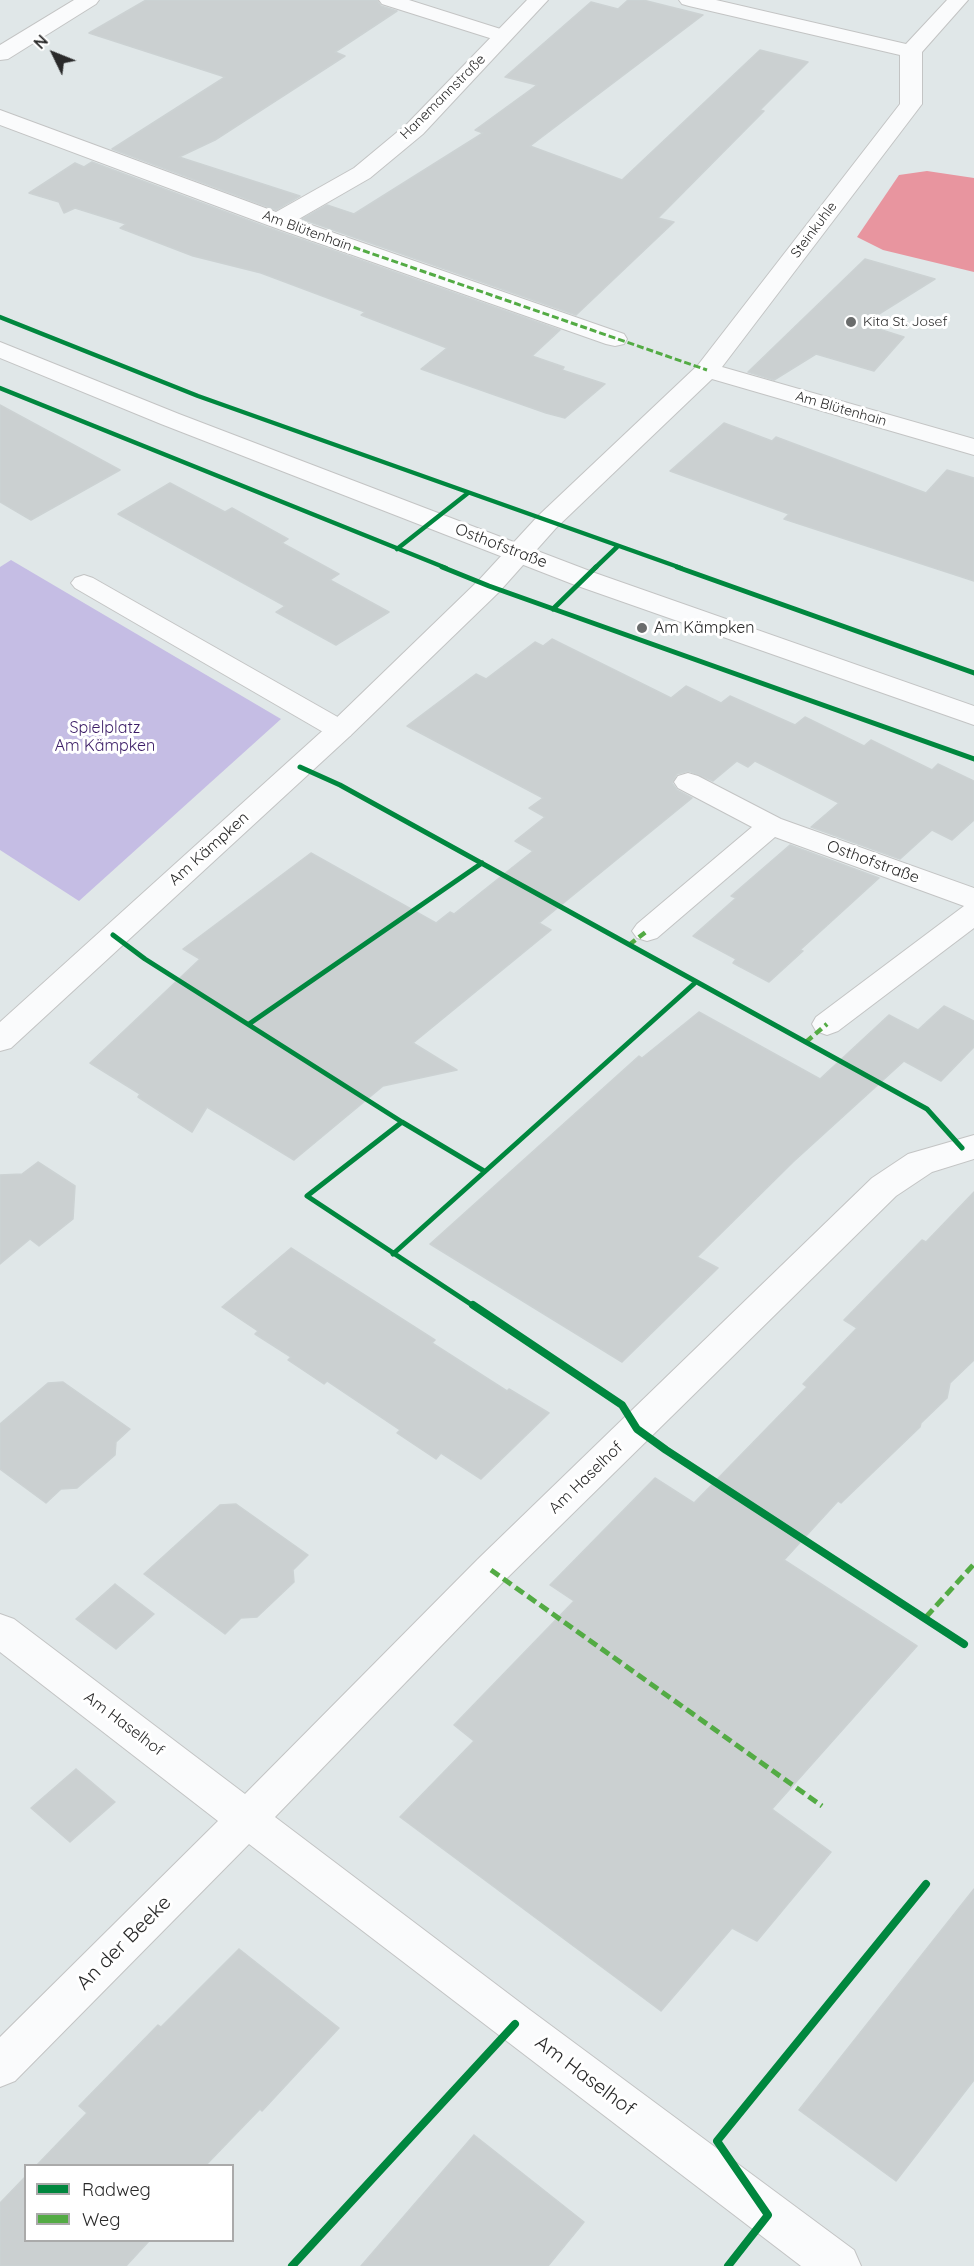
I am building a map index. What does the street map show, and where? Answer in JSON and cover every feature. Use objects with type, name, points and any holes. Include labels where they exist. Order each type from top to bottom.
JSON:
[{"type":"street","points":[[0,54],[89,0]]},
{"type":"street","name":"Hanemannstraße","points":[[278,221],[362,172],[414,129],[538,0]]},
{"type":"street","points":[[689,0],[911,51],[958,0]]},
{"type":"street","name":"Steinkuhle","points":[[518,553],[547,522],[707,370],[911,104],[911,51]]},
{"type":"street","name":"Am Blütenhain","points":[[0,117],[278,221],[615,339]]},
{"type":"street","name":"Osthofstraße","points":[[0,349],[170,419],[518,553],[700,620],[974,716]]},
{"type":"street","name":"Am Blütenhain","points":[[707,370],[974,447]]},
{"type":"street","name":"Am Kämpken","points":[[0,1041],[340,730],[489,586],[518,553]]},
{"type":"street","name":"Am Haselhof","points":[[248,1818],[491,1570],[884,1187],[920,1162],[974,1147]]},
{"type":"street","name":"Am Haselhof","points":[[0,1630],[515,2024],[838,2266]]},
{"type":"street","name":"An der Beeke","points":[[0,2067],[248,1818]]},
{"type":"lane","points":[[389,0],[503,36]]},
{"type":"lane","points":[[84,583],[340,730]]},
{"type":"lane","name":"Osthofstraße","points":[[688,782],[771,825],[974,899]]},
{"type":"lane","points":[[647,931],[771,825]]},
{"type":"lane","points":[[826,1024],[974,913]]},
{"type":"green space","name":"Spielplatz Am Kämpken","points":[[11,560],[281,719],[79,901],[0,850],[0,567]]},
{"type":"shaded area","points":[[927,171],[974,178],[974,272],[883,250],[857,237],[899,175]]},
{"type":"building","points":[[146,0],[377,0],[381,6],[397,11],[335,52],[345,56],[215,140],[179,157],[300,196],[276,210],[112,149],[225,77],[89,33]]},
{"type":"building","points":[[628,0],[643,0],[703,15],[530,146],[622,180],[760,50],[808,62],[760,110],[764,111],[658,218],[674,222],[576,315],[302,219],[327,205],[354,214],[483,133],[475,130],[537,85],[505,77],[591,2],[618,9]]},
{"type":"building","points":[[92,162],[269,228],[560,330],[532,356],[564,367],[562,370],[605,384],[565,418],[546,413],[421,369],[447,348],[361,315],[365,312],[261,273],[193,256],[120,228],[126,224],[75,208],[64,213],[59,202],[29,193],[75,163],[84,167]]},
{"type":"building","name":"Kita St. Josef","points":[[865,259],[935,279],[863,324],[904,337],[874,371],[816,354],[774,380],[748,372]]},
{"type":"building","points":[[0,405],[120,470],[31,520],[0,502]]},
{"type":"building","points":[[724,423],[772,441],[776,437],[926,493],[947,470],[974,478],[974,581],[784,519],[789,514],[670,471]]},
{"type":"building","points":[[170,483],[225,512],[232,508],[288,539],[282,543],[339,574],[330,580],[389,612],[336,645],[276,612],[285,606],[118,514]]},
{"type":"building","points":[[552,639],[671,698],[686,686],[721,703],[730,696],[795,725],[805,717],[864,746],[871,740],[932,770],[938,764],[974,781],[974,820],[952,840],[932,830],[900,859],[811,827],[839,803],[755,761],[748,767],[737,761],[713,781],[689,771],[677,774],[672,783],[677,790],[692,798],[539,923],[551,930],[413,1043],[457,1070],[383,1086],[294,1160],[207,1107],[192,1132],[138,1097],[140,1094],[90,1063],[200,959],[183,949],[311,853],[436,923],[450,912],[454,914],[533,851],[515,841],[545,817],[529,808],[543,798],[407,726],[476,674],[486,679],[535,642],[543,646]]},
{"type":"building","points":[[790,845],[879,878],[800,950],[803,951],[769,982],[733,963],[736,959],[693,936],[736,898],[731,896]]},
{"type":"building","points":[[944,1006],[974,1021],[974,1047],[941,1081],[904,1061],[793,1162],[697,1257],[718,1268],[622,1362],[430,1244],[639,1056],[642,1058],[699,1012],[820,1079],[889,1015],[918,1030]]},
{"type":"building","points":[[38,1162],[75,1186],[73,1219],[39,1246],[30,1239],[0,1264],[0,1175],[22,1174]]},
{"type":"building","points":[[974,1192],[974,1360],[950,1383],[947,1398],[921,1423],[920,1427],[841,1503],[838,1501],[784,1560],[917,1646],[772,1809],[831,1852],[757,1941],[732,1928],[661,2011],[400,1817],[474,1741],[454,1725],[574,1601],[550,1585],[655,1478],[694,1503],[807,1387],[803,1384],[857,1328],[844,1320],[922,1240],[926,1242]]},
{"type":"building","points":[[291,1248],[435,1340],[432,1343],[507,1391],[509,1389],[549,1413],[481,1479],[441,1453],[436,1459],[397,1433],[400,1430],[327,1381],[324,1384],[288,1360],[291,1357],[255,1334],[258,1331],[222,1307]]},
{"type":"building","points":[[63,1382],[130,1429],[116,1442],[115,1455],[77,1488],[61,1489],[46,1503],[0,1469],[0,1424],[48,1383]]},
{"type":"building","points":[[236,1504],[308,1555],[293,1570],[294,1582],[257,1617],[241,1618],[225,1634],[144,1574],[220,1505]]},
{"type":"building","points":[[115,1584],[154,1614],[116,1649],[76,1619]]},
{"type":"building","points":[[76,1769],[115,1802],[70,1842],[31,1808]]},
{"type":"building","points":[[974,1889],[974,2080],[896,2181],[799,2110]]},
{"type":"building","points":[[239,1949],[339,2028],[262,2111],[260,2109],[207,2164],[38,2164],[87,2113],[79,2106],[158,2025],[161,2027]]},
{"type":"building","points":[[474,2135],[584,2222],[548,2266],[361,2266]]},
{"type":"building","points":[[24,2178],[24,2242],[148,2242],[126,2266],[0,2266],[0,2203]]},
{"type":"marked path","points":[[278,221],[707,370]]},
{"type":"marked path","points":[[629,945],[647,931]]},
{"type":"marked path","points":[[806,1042],[827,1024]]},
{"type":"marked path","points":[[926,1617],[974,1564]]},
{"type":"marked path","points":[[491,1570],[822,1806]]},
{"type":"cycle path","points":[[0,317],[198,396],[974,673]]},
{"type":"cycle path","points":[[0,388],[489,586],[974,759]]},
{"type":"cycle path","points":[[397,549],[468,493]]},
{"type":"cycle path","points":[[553,609],[617,547]]},
{"type":"cycle path","points":[[300,767],[340,785],[927,1109],[962,1148]]},
{"type":"cycle path","points":[[249,1024],[482,863]]},
{"type":"cycle path","points":[[113,935],[145,959],[402,1122],[307,1196],[622,1405],[637,1429],[666,1450],[964,1644]]},
{"type":"cycle path","points":[[393,1254],[696,982]]},
{"type":"cycle path","points":[[402,1122],[484,1171]]},
{"type":"cycle path","points":[[728,2266],[768,2215],[717,2141],[926,1884]]},
{"type":"cycle path","points":[[292,2266],[515,2024]]},
{"type":"place","name":"Kita St. Josef","points":[[851,322]]},
{"type":"place","name":"Am Kämpken","points":[[642,628]]}]
